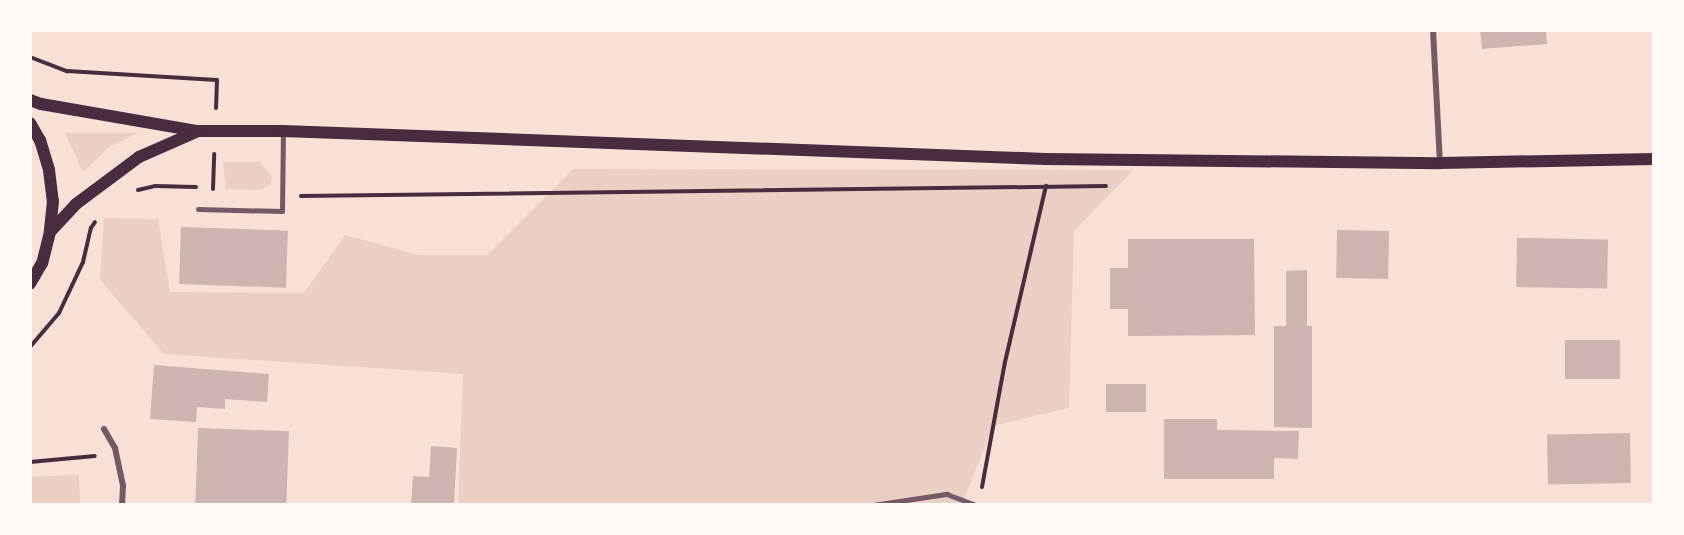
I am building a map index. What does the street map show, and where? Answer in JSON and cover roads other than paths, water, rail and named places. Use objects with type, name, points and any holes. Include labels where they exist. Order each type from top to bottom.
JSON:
[{"type":"main road","points":[[30,100],[60,108],[198,131],[283,131],[1044,159],[1440,163],[1654,159]]},
{"type":"main road","points":[[30,123],[40,140],[50,170],[53,201],[50,232],[42,263],[30,284]]},
{"type":"main road","points":[[50,232],[76,204],[139,157],[198,131]]},
{"type":"street","points":[[1434,30],[1440,163]]},
{"type":"street","points":[[104,429],[116,454],[123,486],[122,505]]},
{"type":"lane","points":[[198,209],[282,212],[283,131]]},
{"type":"lane","points":[[873,505],[947,494],[975,505]]}]
